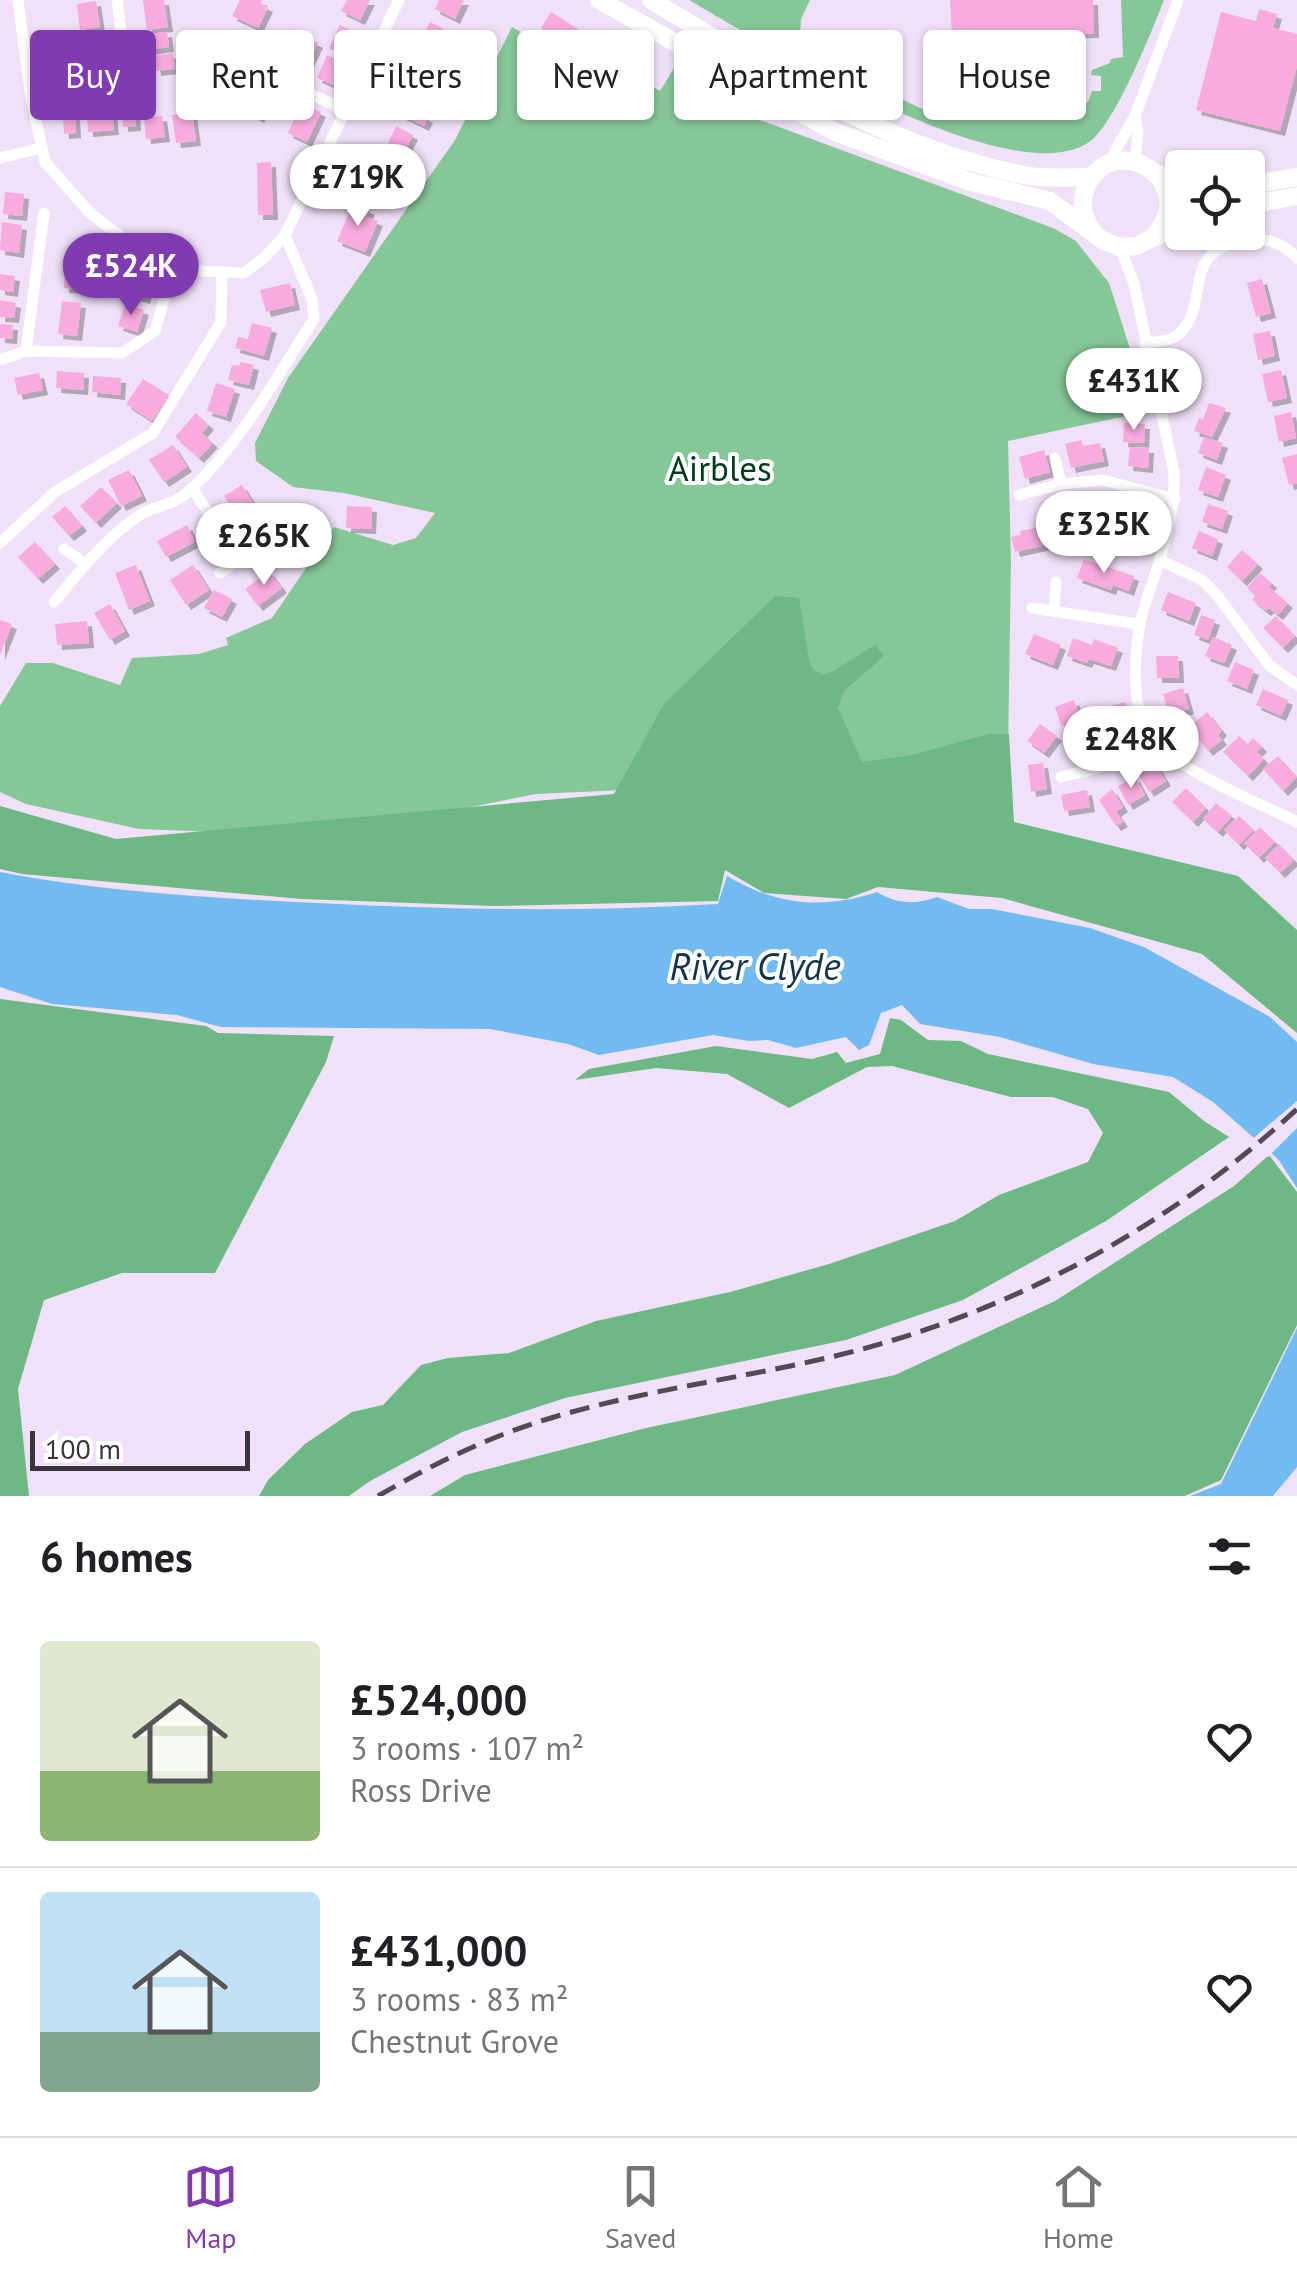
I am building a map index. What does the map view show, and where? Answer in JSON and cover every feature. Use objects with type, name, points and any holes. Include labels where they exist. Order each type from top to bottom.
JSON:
[{"type":"main road","points":[[599,0],[836,132],[971,182],[1050,201],[1094,234],[1128,246],[1165,232]]},
{"type":"main road","points":[[651,0],[878,130],[950,156],[1033,177],[1091,177]]},
{"type":"main road","points":[[1094,234],[1082,205],[1091,177],[1108,164],[1135,162],[1165,175]]},
{"type":"main road","points":[[1155,236],[1164,225],[1169,206],[1158,174]]},
{"type":"main road","points":[[1265,182],[1297,177]]},
{"type":"main road","points":[[1265,202],[1297,196]]},
{"type":"street","points":[[18,0],[30,92]]},
{"type":"street","points":[[117,0],[121,30]]},
{"type":"street","points":[[384,30],[399,0]]},
{"type":"street","points":[[1108,164],[1134,116],[1178,0]]},
{"type":"street","points":[[1134,116],[1138,132],[1135,162]]},
{"type":"street","points":[[36,120],[45,162],[91,214],[135,247],[203,271],[244,273],[285,235],[339,120]]},
{"type":"street","points":[[0,158],[42,148]]},
{"type":"street","points":[[26,351],[44,213]]},
{"type":"street","points":[[54,602],[108,538],[144,512],[175,504],[192,488],[246,424],[314,319],[312,299],[285,235]]},
{"type":"street","points":[[1145,344],[1178,337],[1187,325],[1202,268],[1214,251],[1236,242],[1262,239],[1286,246],[1297,258]]},
{"type":"street","points":[[1128,246],[1174,472],[1175,499],[1138,624],[1138,702],[1149,736],[1182,762],[1297,822]]},
{"type":"street","points":[[0,360],[26,351],[122,353],[156,332],[175,261]]},
{"type":"street","points":[[0,543],[55,492],[153,433],[221,322],[222,272]]},
{"type":"street","points":[[1055,458],[1060,484]]},
{"type":"street","points":[[1019,495],[1060,484],[1103,480],[1175,499]]},
{"type":"street","points":[[192,488],[240,560]]},
{"type":"street","points":[[220,572],[258,547]]},
{"type":"street","points":[[64,548],[86,564]]},
{"type":"street","points":[[1160,560],[1202,580],[1217,594],[1268,665],[1297,685]]},
{"type":"street","points":[[1054,612],[1056,582]]},
{"type":"street","points":[[1032,608],[1138,624]]},
{"type":"street","points":[[1062,777],[1098,768],[1149,736]]},
{"type":"street","points":[[1080,753],[1085,772]]},
{"type":"green space","points":[[689,0],[810,0],[800,30],[741,30]]},
{"type":"green space","points":[[1121,0],[1164,0],[1134,72],[1095,137],[1061,152],[1012,150],[954,134],[903,113],[903,100],[923,109],[923,120],[1086,120],[1086,103],[1092,91],[1101,91],[1101,76],[1091,75],[1092,70],[1123,57]]},
{"type":"green space","name":"Airbles","points":[[512,27],[517,30],[517,120],[654,120],[654,87],[660,91],[674,68],[674,120],[760,120],[1053,228],[1076,241],[1109,283],[1150,411],[1008,441],[1008,751],[625,790],[536,794],[326,836],[139,829],[26,804],[0,792],[0,706],[26,663],[53,663],[120,685],[132,658],[199,654],[228,645],[226,638],[272,618],[334,527],[393,545],[416,538],[435,513],[344,493],[293,487],[256,461],[255,443],[288,378],[455,140],[465,120],[497,120],[497,57]]},
{"type":"green space","points":[[775,596],[799,598],[809,660],[822,675],[875,645],[884,656],[844,691],[838,708],[862,762],[912,755],[989,734],[1009,734],[1014,822],[1238,876],[1297,930],[1297,1033],[1202,954],[1002,898],[878,887],[846,899],[764,893],[725,870],[718,901],[494,906],[302,899],[0,869],[0,806],[116,839],[614,794],[664,704]]},
{"type":"green space","points":[[0,999],[206,1026],[218,1033],[334,1036],[326,1062],[215,1273],[122,1273],[44,1300],[18,1389],[29,1496],[0,1496]]},
{"type":"green space","points":[[890,1018],[901,1020],[928,1040],[961,1041],[988,1054],[1169,1092],[1229,1137],[1106,1221],[963,1300],[846,1340],[565,1398],[462,1432],[349,1496],[259,1496],[268,1480],[305,1444],[352,1412],[383,1405],[421,1365],[448,1358],[509,1353],[596,1321],[730,1292],[829,1264],[955,1221],[999,1195],[1088,1162],[1103,1133],[1088,1109],[1053,1097],[1011,1097],[892,1066],[867,1067],[789,1108],[727,1074],[656,1068],[575,1080],[589,1069],[716,1046],[812,1059],[837,1052],[846,1063],[880,1054]]},
{"type":"green space","points":[[1269,1155],[1297,1192],[1297,1325],[1221,1480],[1185,1496],[430,1496],[465,1475],[646,1428],[895,1375],[1055,1301],[1234,1186]]},
{"type":"water","name":"River Clyde","points":[[0,872],[79,885],[197,896],[518,909],[718,904],[727,876],[764,893],[800,902],[838,901],[877,892],[907,902],[937,897],[969,909],[992,909],[1090,928],[1144,947],[1270,1017],[1297,1042],[1297,1188],[1278,1159],[1213,1102],[1173,1077],[1093,1064],[1000,1037],[920,1024],[902,1005],[881,1013],[869,1045],[859,1050],[846,1037],[796,1048],[768,1040],[713,1035],[599,1055],[568,1044],[490,1029],[221,1027],[177,1015],[52,1004],[0,987]]},
{"type":"water","points":[[1297,1328],[1297,1467],[1273,1496],[1190,1496],[1221,1484]]},
{"type":"pier","points":[[1297,1101],[1297,1128],[1268,1157],[1250,1141]]},
{"type":"building","points":[[143,0],[164,0],[168,27],[147,30]]},
{"type":"building","points":[[240,0],[262,0],[261,4],[268,7],[258,28],[232,16]]},
{"type":"building","points":[[347,0],[370,0],[360,20],[341,11]]},
{"type":"building","points":[[439,0],[464,0],[455,19],[435,9]]},
{"type":"building","points":[[950,0],[1093,0],[1094,33],[952,30]]},
{"type":"building","points":[[96,1],[100,27],[80,30],[77,4]]},
{"type":"building","points":[[1259,9],[1277,14],[1273,28],[1297,34],[1297,66],[1280,131],[1196,110],[1221,12],[1256,21]]},
{"type":"building","points":[[551,12],[578,29],[544,30],[541,28]]},
{"type":"building","points":[[430,22],[446,30],[426,30]]},
{"type":"building","points":[[167,32],[169,47],[156,49],[156,33]]},
{"type":"building","points":[[173,53],[175,69],[156,71],[156,56]]},
{"type":"building","points":[[327,55],[334,58],[334,85],[317,78]]},
{"type":"building","points":[[314,109],[321,112],[307,142],[288,133],[294,120],[314,120]]},
{"type":"building","points":[[176,114],[176,120],[193,120],[196,141],[176,143],[172,115]]},
{"type":"building","points":[[162,116],[165,137],[146,139],[144,120],[156,120]]},
{"type":"building","points":[[63,120],[75,120],[76,133],[64,134]]},
{"type":"building","points":[[87,120],[113,120],[114,130],[88,132]]},
{"type":"building","points":[[123,120],[136,120],[136,126],[123,127]]},
{"type":"building","points":[[396,126],[413,135],[400,161],[383,153]]},
{"type":"building","points":[[271,162],[273,215],[258,215],[257,163]]},
{"type":"building","points":[[372,172],[390,180],[379,204],[361,195]]},
{"type":"building","points":[[5,192],[24,194],[22,216],[3,214]]},
{"type":"building","points":[[353,203],[370,210],[367,217],[378,221],[365,252],[337,241]]},
{"type":"building","points":[[2,222],[22,225],[19,253],[0,250]]},
{"type":"building","points":[[75,244],[92,246],[91,263],[74,261]]},
{"type":"building","points":[[65,268],[83,270],[82,289],[64,288]]},
{"type":"building","points":[[0,274],[15,276],[13,292],[0,290]]},
{"type":"building","points":[[133,275],[150,280],[145,299],[128,294]]},
{"type":"building","points":[[1262,279],[1271,313],[1256,317],[1247,283]]},
{"type":"building","points":[[290,283],[295,305],[266,312],[260,290]]},
{"type":"building","points":[[0,300],[16,303],[14,318],[0,317]]},
{"type":"building","points":[[62,301],[81,303],[77,336],[58,334]]},
{"type":"building","points":[[125,304],[144,310],[137,332],[118,326]]},
{"type":"building","points":[[252,323],[272,328],[264,356],[235,348],[238,337],[248,339]]},
{"type":"building","points":[[0,324],[13,325],[12,339],[0,338]]},
{"type":"building","points":[[1270,331],[1275,356],[1258,360],[1253,334]]},
{"type":"building","points":[[241,362],[254,365],[249,385],[228,380],[232,365],[239,366]]},
{"type":"building","points":[[1281,370],[1287,398],[1268,402],[1262,374]]},
{"type":"building","points":[[57,371],[84,373],[83,390],[56,388]]},
{"type":"building","points":[[39,373],[43,390],[18,395],[14,378]]},
{"type":"building","points":[[93,376],[121,378],[120,395],[92,392]]},
{"type":"building","points":[[143,379],[169,395],[152,421],[126,404]]},
{"type":"building","points":[[216,383],[235,389],[226,417],[207,411]]},
{"type":"building","points":[[1209,403],[1226,408],[1212,437],[1194,431]]},
{"type":"building","points":[[1291,412],[1296,438],[1279,442],[1274,416]]},
{"type":"building","points":[[196,413],[209,425],[202,433],[213,443],[199,458],[175,437]]},
{"type":"building","points":[[1124,423],[1145,424],[1144,443],[1123,442]]},
{"type":"building","points":[[1204,437],[1223,443],[1217,460],[1198,453]]},
{"type":"building","points":[[1081,440],[1083,446],[1100,443],[1104,461],[1071,468],[1065,444]]},
{"type":"building","points":[[173,445],[187,467],[164,482],[149,460]]},
{"type":"building","points":[[1130,447],[1149,448],[1148,468],[1128,466]]},
{"type":"building","points":[[1044,450],[1050,472],[1025,479],[1019,457]]},
{"type":"building","points":[[1297,454],[1297,483],[1289,485],[1282,458]]},
{"type":"building","points":[[1206,467],[1226,475],[1218,497],[1198,490]]},
{"type":"building","points":[[129,470],[142,496],[121,506],[108,480]]},
{"type":"building","points":[[242,485],[261,516],[243,527],[224,496]]},
{"type":"building","points":[[101,487],[117,503],[96,523],[80,506]]},
{"type":"building","points":[[1100,504],[1126,513],[1121,529],[1108,525],[1105,532],[1092,528]]},
{"type":"building","points":[[1208,504],[1228,511],[1222,529],[1202,522]]},
{"type":"building","points":[[65,506],[82,526],[69,536],[52,517]]},
{"type":"building","points":[[347,506],[372,507],[371,529],[346,528]]},
{"type":"building","points":[[1135,511],[1156,517],[1150,536],[1136,532],[1134,538],[1127,536]]},
{"type":"building","points":[[284,513],[304,539],[286,552],[266,526]]},
{"type":"building","points":[[1068,516],[1072,534],[1054,538],[1055,543],[1015,552],[1011,537]]},
{"type":"building","points":[[187,525],[195,542],[166,557],[157,541]]},
{"type":"building","points":[[1199,531],[1218,539],[1212,556],[1192,548]]},
{"type":"building","points":[[35,542],[55,564],[38,579],[18,557]]},
{"type":"building","points":[[1242,550],[1258,564],[1242,581],[1227,567]]},
{"type":"building","points":[[1084,559],[1134,576],[1129,591],[1113,585],[1111,590],[1077,578]]},
{"type":"building","points":[[136,565],[150,601],[129,610],[115,573]]},
{"type":"building","points":[[193,565],[209,590],[186,605],[170,580]]},
{"type":"building","points":[[269,571],[282,588],[258,606],[245,589]]},
{"type":"building","points":[[1260,573],[1288,603],[1278,615],[1252,600],[1255,596],[1247,588]]},
{"type":"building","points":[[214,590],[232,599],[222,617],[204,608]]},
{"type":"building","points":[[1168,592],[1196,603],[1189,621],[1161,610]]},
{"type":"building","points":[[110,604],[125,631],[110,640],[94,613]]},
{"type":"building","points":[[1201,615],[1215,620],[1208,640],[1194,635]]},
{"type":"building","points":[[1276,616],[1295,636],[1283,648],[1263,628]]},
{"type":"building","points":[[0,620],[12,624],[0,655]]},
{"type":"building","points":[[87,621],[89,643],[57,645],[55,624]]},
{"type":"building","points":[[1034,634],[1061,645],[1053,665],[1025,654]]},
{"type":"building","points":[[1213,637],[1232,645],[1224,663],[1205,656]]},
{"type":"building","points":[[1073,638],[1092,645],[1094,639],[1118,648],[1111,666],[1067,656]]},
{"type":"building","points":[[1156,656],[1178,656],[1179,678],[1157,678]]},
{"type":"building","points":[[1235,662],[1254,670],[1247,689],[1227,681]]},
{"type":"building","points":[[1183,688],[1189,709],[1169,715],[1163,694]]},
{"type":"building","points":[[1263,689],[1288,700],[1281,716],[1256,705]]},
{"type":"building","points":[[1074,700],[1081,720],[1061,726],[1055,707]]},
{"type":"building","points":[[1125,702],[1131,721],[1111,727],[1106,712],[1112,710],[1110,706]]},
{"type":"building","points":[[1099,706],[1105,727],[1087,732],[1081,711]]},
{"type":"building","points":[[1207,712],[1222,731],[1218,735],[1222,740],[1208,751],[1189,727]]},
{"type":"building","points":[[1040,724],[1057,736],[1044,753],[1027,741]]},
{"type":"building","points":[[1239,736],[1248,744],[1253,738],[1262,747],[1257,752],[1264,759],[1248,776],[1223,752]]},
{"type":"building","points":[[1278,756],[1297,777],[1283,791],[1263,769]]},
{"type":"building","points":[[1043,763],[1047,789],[1031,792],[1028,765]]},
{"type":"building","points":[[1156,765],[1166,781],[1149,792],[1139,775]]},
{"type":"building","points":[[1135,777],[1145,795],[1128,805],[1118,786]]},
{"type":"building","points":[[1186,788],[1206,808],[1193,822],[1172,802]]},
{"type":"building","points":[[1112,789],[1123,807],[1116,812],[1123,822],[1116,826],[1099,800]]},
{"type":"building","points":[[1087,790],[1090,807],[1064,811],[1061,795]]},
{"type":"building","points":[[1216,803],[1232,816],[1218,832],[1203,819]]},
{"type":"building","points":[[1239,816],[1254,830],[1239,845],[1224,830]]},
{"type":"building","points":[[1260,827],[1275,842],[1259,858],[1244,843]]},
{"type":"building","points":[[1279,844],[1294,860],[1280,873],[1265,858]]},
{"type":"railway","points":[[378,1496],[462,1452],[551,1418],[855,1351],[976,1311],[1035,1286],[1146,1225],[1249,1151],[1297,1109]]}]
